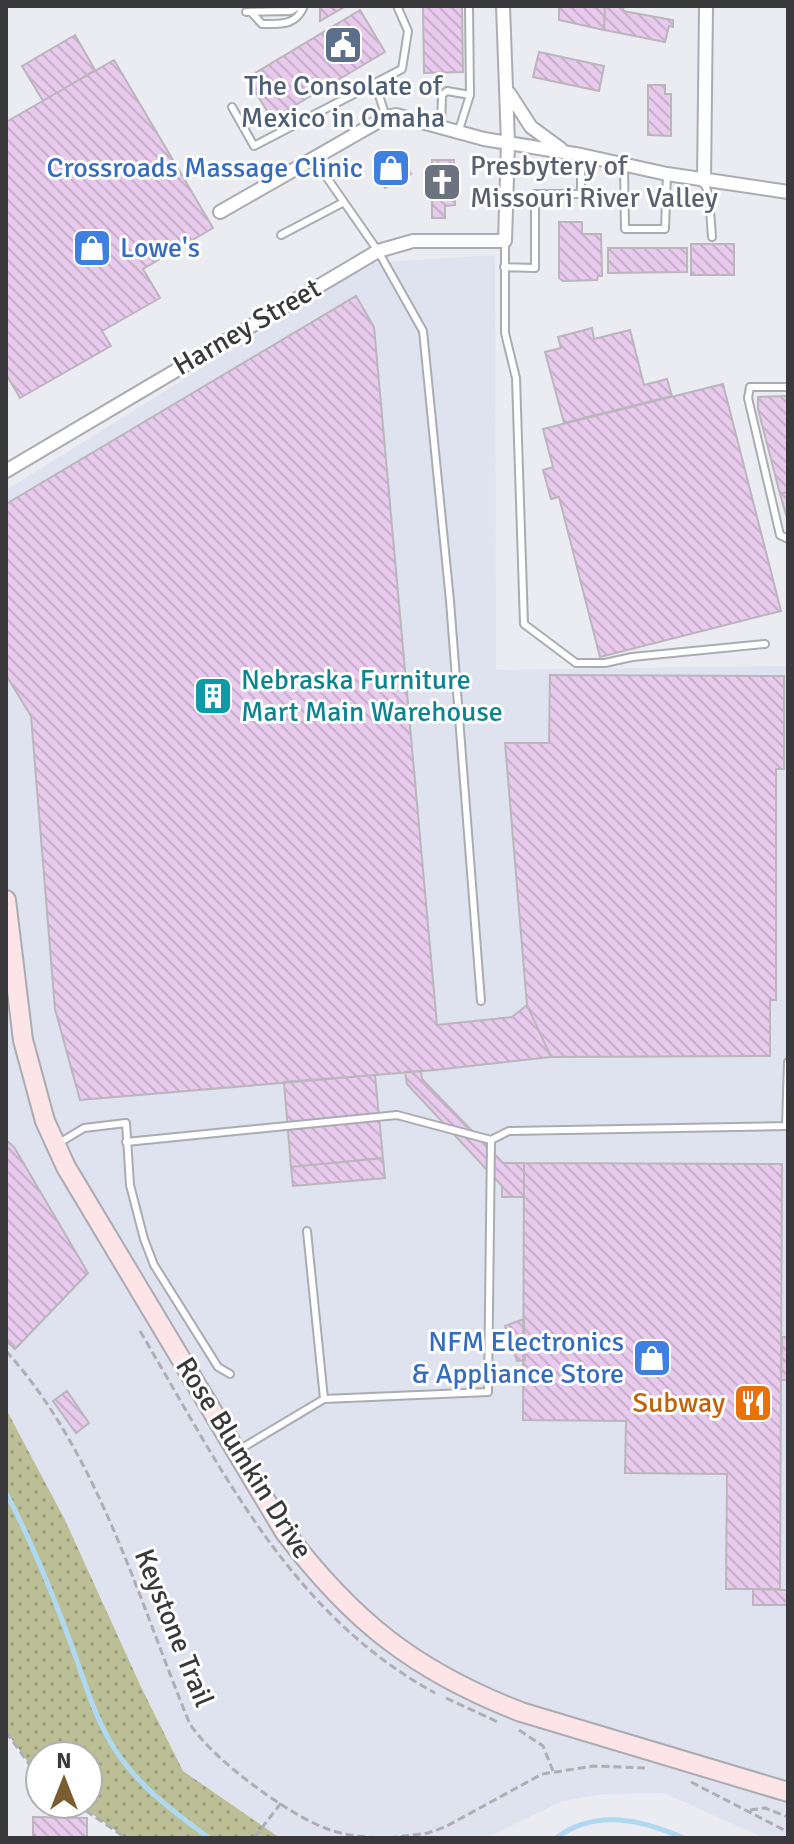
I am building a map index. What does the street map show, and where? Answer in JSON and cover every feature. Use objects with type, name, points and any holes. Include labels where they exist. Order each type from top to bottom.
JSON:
[{"type":"main road","name":"Rose Blumkin Drive","points":[[6,900],[23,1040],[41,1108],[56,1144],[80,1193],[284,1531],[321,1578],[370,1626],[428,1669],[455,1684],[521,1712],[788,1792]]},
{"type":"street","points":[[503,6],[508,143],[505,241]]},
{"type":"street","points":[[704,181],[706,6]]},
{"type":"street","points":[[507,88],[531,127],[567,153]]},
{"type":"street","points":[[220,212],[386,117],[410,117],[458,133],[704,181],[788,192]]},
{"type":"street","name":"Harney Street","points":[[6,471],[378,251],[413,241],[505,241]]},
{"type":"lane","points":[[301,6],[299,17],[288,23],[262,24],[248,12],[291,11],[301,6]]},
{"type":"lane","points":[[232,107],[254,146],[402,69],[408,31],[397,6]]},
{"type":"lane","points":[[458,133],[470,95],[469,6]]},
{"type":"lane","points":[[375,83],[386,117]]},
{"type":"lane","points":[[440,127],[442,95],[447,91],[470,95]]},
{"type":"lane","points":[[504,267],[535,268],[535,194],[581,194],[581,155]]},
{"type":"lane","points":[[313,158],[378,251],[423,331],[450,601],[481,1001]]},
{"type":"lane","points":[[624,165],[625,229],[665,229],[667,174]]},
{"type":"lane","points":[[704,181],[709,197],[712,237]]},
{"type":"lane","points":[[281,235],[344,202]]},
{"type":"lane","points":[[505,241],[505,333],[516,378],[524,624],[576,663],[605,663],[632,657],[765,644]]},
{"type":"lane","points":[[788,387],[750,387],[748,398],[780,535],[788,539]]},
{"type":"lane","points":[[126,1142],[397,1115],[491,1140],[509,1131],[787,1126],[788,1062]]},
{"type":"lane","points":[[56,1144],[84,1128],[126,1123],[130,1185],[154,1265],[218,1367],[230,1374]]},
{"type":"lane","points":[[236,1451],[324,1399],[488,1392],[491,1140]]},
{"type":"lane","points":[[307,1231],[324,1399]]},
{"type":"path","name":"Keystone Trail","points":[[6,1351],[50,1409],[96,1493],[197,1737],[300,1816],[326,1829],[380,1838]]},
{"type":"path","points":[[6,1732],[24,1757]]},
{"type":"path","points":[[389,1838],[428,1833],[445,1827],[542,1774],[594,1766],[650,1769]]},
{"type":"path","points":[[683,1779],[788,1832]]},
{"type":"path","points":[[254,1838],[281,1803]]},
{"type":"path","points":[[748,1811],[765,1808],[788,1817]]},
{"type":"path","points":[[100,1820],[126,1838]]},
{"type":"shaded area","points":[[495,255],[496,670],[788,666],[788,1838],[764,1838],[664,1793],[602,1794],[562,1801],[486,1838],[280,1838],[183,1771],[65,1520],[6,1409],[6,490],[371,263]]},
{"type":"green space","points":[[6,1409],[65,1520],[183,1771],[280,1838],[126,1838],[101,1820],[104,1820],[104,1740],[24,1740],[24,1756],[6,1731]]},
{"type":"building","points":[[320,6],[346,6],[320,21]]},
{"type":"building","points":[[423,6],[462,6],[463,72],[424,73]]},
{"type":"building","points":[[559,6],[605,6],[604,30],[559,20]]},
{"type":"building","points":[[605,6],[624,6],[623,11],[673,20],[673,27],[669,26],[665,42],[604,30]]},
{"type":"building","points":[[360,10],[385,52],[272,119],[247,78]]},
{"type":"building","points":[[75,35],[95,70],[43,101],[22,66]]},
{"type":"building","points":[[539,52],[604,66],[599,91],[533,77]]},
{"type":"building","name":"Lowe's","points":[[114,60],[213,228],[143,269],[160,298],[102,331],[111,346],[20,398],[6,374],[6,122]]},
{"type":"building","points":[[648,85],[665,85],[665,94],[671,94],[671,136],[648,135]]},
{"type":"building","points":[[400,154],[411,174],[385,188],[374,168]]},
{"type":"building","points":[[432,160],[454,160],[455,205],[445,206],[445,218],[432,218]]},
{"type":"building","points":[[559,222],[582,222],[582,234],[601,234],[602,276],[598,276],[597,280],[563,281],[559,278]]},
{"type":"building","points":[[691,244],[734,244],[734,275],[691,275]]},
{"type":"building","points":[[608,248],[687,248],[687,272],[608,273]]},
{"type":"building","name":"Nebraska Furniture Mart Main Warehouse","points":[[356,296],[374,327],[437,1025],[512,1017],[527,1005],[505,743],[549,743],[550,675],[784,676],[784,769],[776,769],[776,1000],[770,1000],[770,1056],[551,1057],[80,1100],[55,1009],[31,716],[6,675],[6,504]]},
{"type":"building","points":[[592,328],[594,339],[630,330],[644,385],[667,379],[672,396],[564,423],[545,352],[561,348],[558,337]]},
{"type":"building","points":[[723,384],[781,611],[600,657],[559,497],[551,499],[543,470],[553,467],[543,429]]},
{"type":"building","points":[[788,396],[788,492],[780,494],[758,409],[758,397]]},
{"type":"building","points":[[788,492],[788,522],[780,494]]},
{"type":"building","points":[[550,675],[784,676],[784,769],[776,769],[776,1000],[770,1000],[770,1056],[551,1057],[527,1005],[505,743],[549,743]]},
{"type":"building","points":[[421,1071],[422,1079],[503,1163],[524,1163],[524,1197],[502,1197],[502,1186],[407,1084],[405,1072]]},
{"type":"building","points":[[375,1075],[383,1158],[291,1167],[284,1082]]},
{"type":"building","points":[[6,1140],[14,1147],[88,1273],[15,1349],[6,1341]]},
{"type":"building","points":[[383,1158],[385,1178],[293,1186],[291,1167]]},
{"type":"building","name":"NFM Electronics & Appliance Store","points":[[524,1163],[782,1164],[780,1589],[726,1589],[727,1474],[625,1473],[626,1421],[523,1420]]},
{"type":"building","points":[[524,1319],[525,1360],[517,1361],[505,1326]]},
{"type":"building","points":[[782,1337],[788,1337],[787,1380],[781,1380]]},
{"type":"building","points":[[67,1391],[89,1423],[76,1433],[53,1401]]},
{"type":"building","points":[[753,1589],[788,1590],[788,1605],[753,1605]]},
{"type":"building","points":[[33,1820],[87,1820],[87,1838],[33,1838]]},
{"type":"waterway","points":[[6,1493],[41,1567],[90,1699],[109,1739],[125,1764],[147,1788],[209,1838]]},
{"type":"waterway","points":[[556,1838],[571,1829],[603,1820],[636,1822],[684,1838]]},
{"type":"place","name":"The Consolate of Mexico in Omaha","points":[[343,45]]},
{"type":"place","name":"Crossroads Massage Clinic","points":[[391,168]]},
{"type":"place","name":"Presbytery of Missouri River Valley","points":[[442,182]]},
{"type":"place","name":"Lowe's","points":[[92,248]]},
{"type":"place","name":"Nebraska Furniture Mart Main Warehouse","points":[[213,696]]},
{"type":"place","name":"NFM Electronics & Appliance Store","points":[[652,1358]]},
{"type":"place","name":"Subway","points":[[753,1403]]}]
